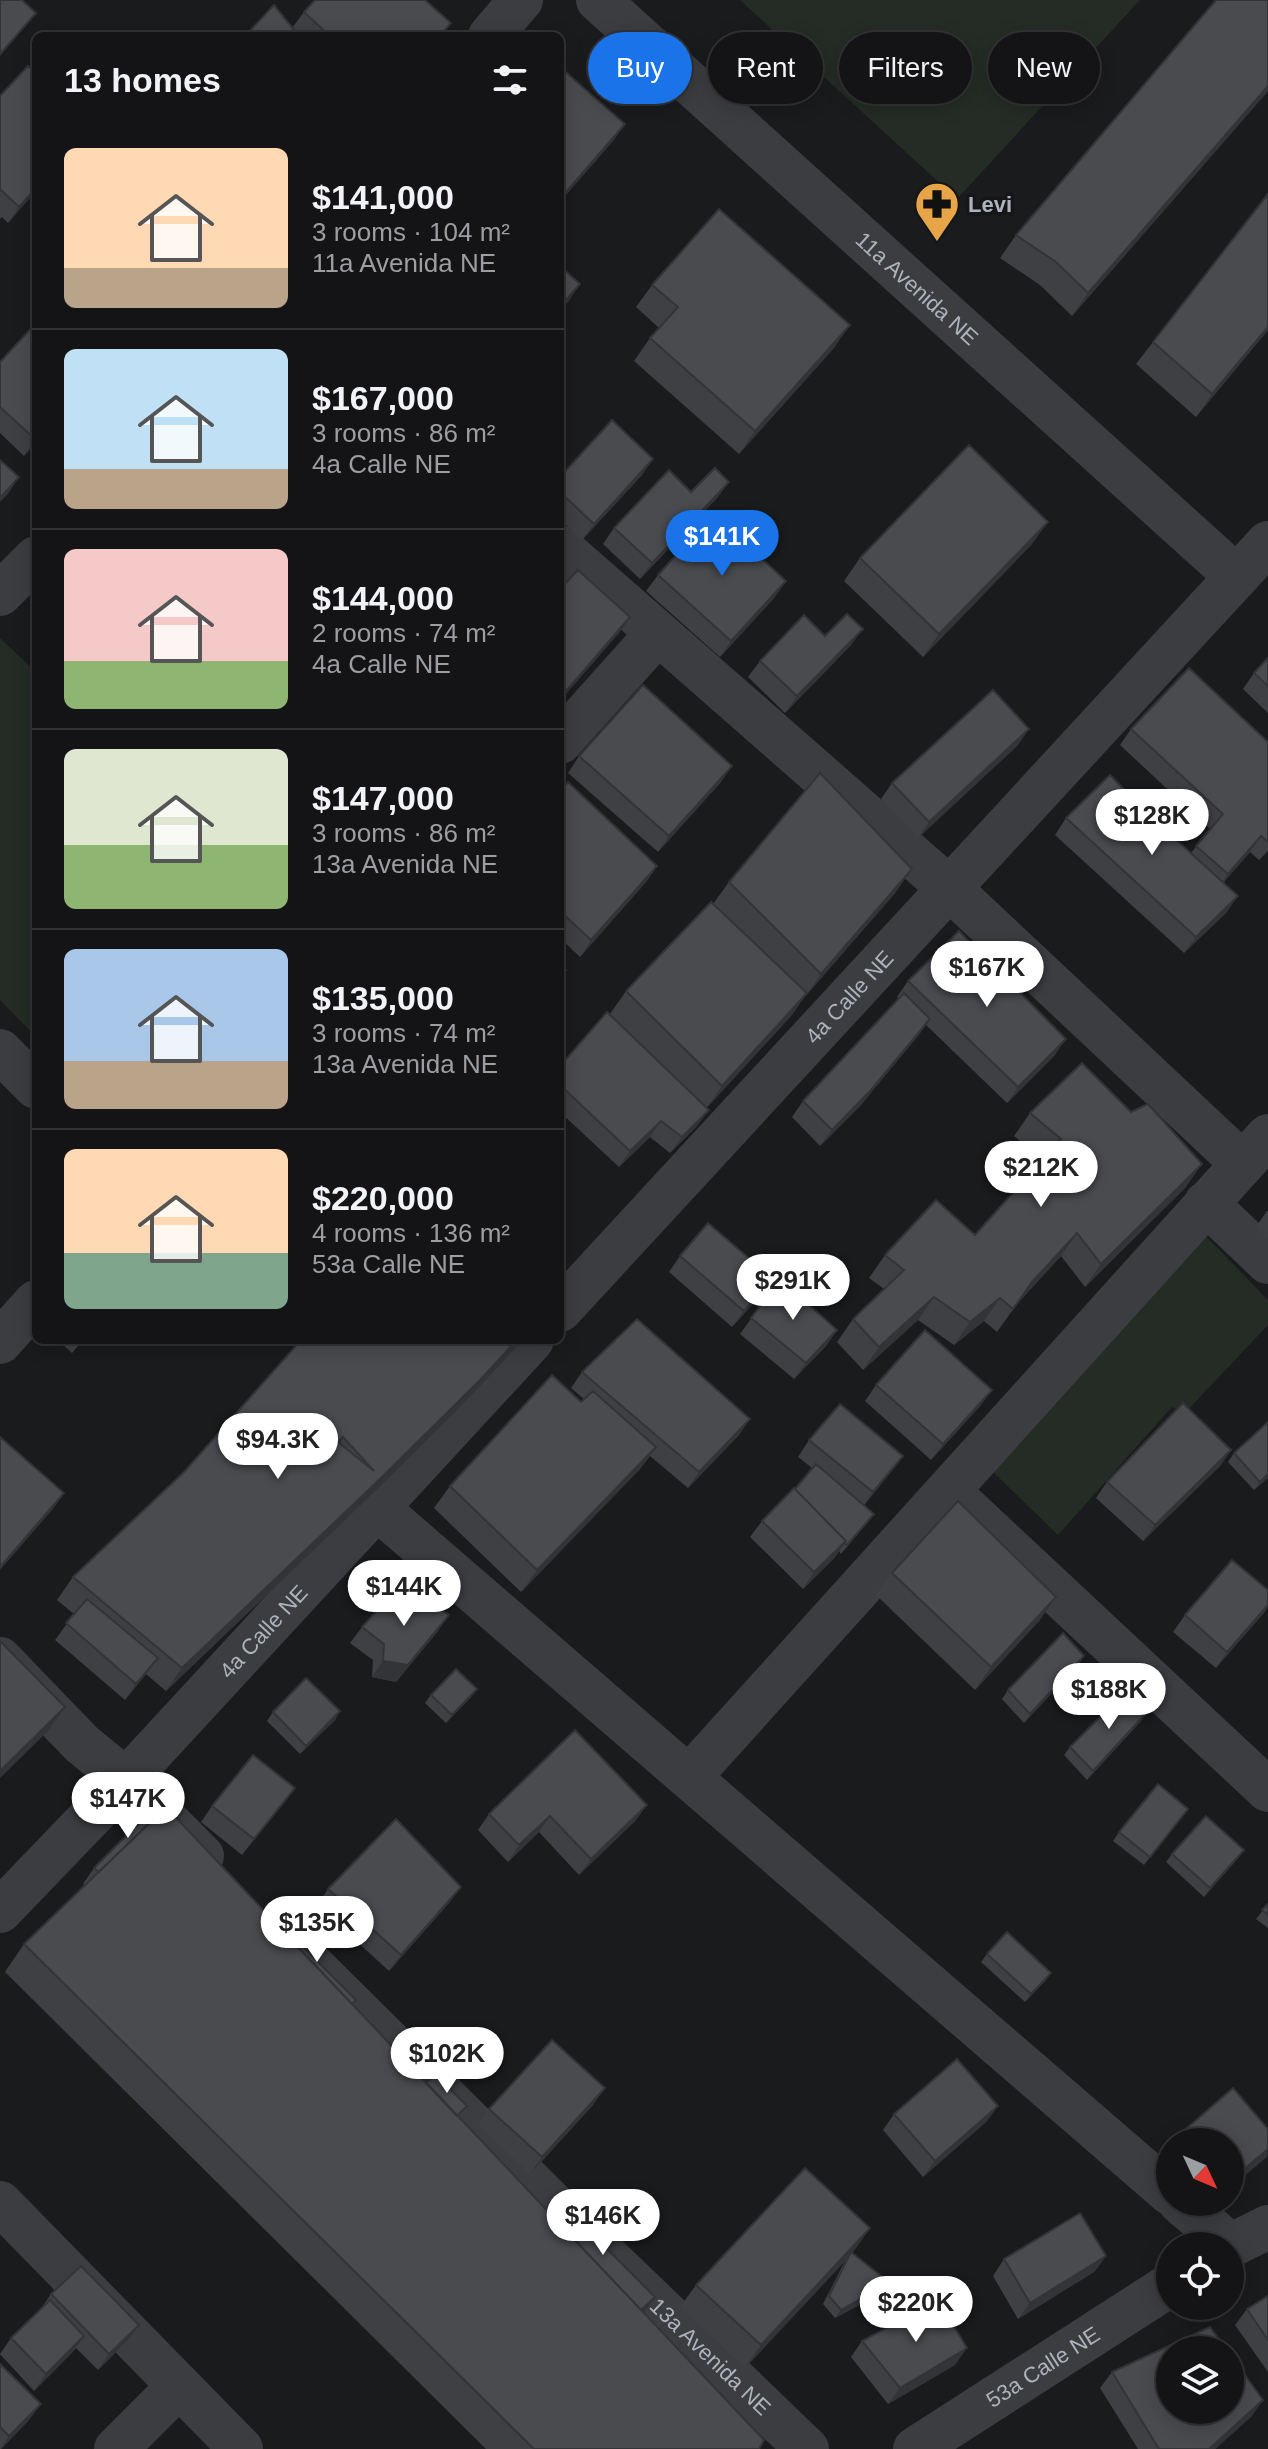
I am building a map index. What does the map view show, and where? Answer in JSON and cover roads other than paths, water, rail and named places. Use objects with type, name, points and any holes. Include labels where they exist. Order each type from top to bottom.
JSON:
[{"type":"street","points":[[493,32],[521,0]]},
{"type":"street","name":"11a Avenida NE","points":[[598,0],[1237,577]]},
{"type":"street","name":"4a Calle NE","points":[[564,1306],[1268,543]]},
{"type":"street","points":[[564,551],[949,888],[1255,1150],[690,1776]]},
{"type":"street","points":[[0,594],[32,562]]},
{"type":"street","points":[[564,738],[657,634]]},
{"type":"street","points":[[0,1051],[32,1083]]},
{"type":"street","points":[[1206,1203],[1268,1262]]},
{"type":"street","points":[[0,1342],[32,1306]]},
{"type":"street","name":"4a Calle NE","points":[[0,1911],[126,1780],[528,1344]]},
{"type":"street","points":[[948,1491],[1268,1790]]},
{"type":"street","points":[[377,1508],[1156,2181]]},
{"type":"street","points":[[0,1659],[82,1744],[126,1780],[225,1879]]},
{"type":"street","name":"13a Avenida NE","points":[[281,1934],[807,2449]]},
{"type":"street","points":[[0,2203],[241,2449]]},
{"type":"street","points":[[1196,2216],[1214,2232]]},
{"type":"street","points":[[1244,2239],[1268,2227]]},
{"type":"street","name":"53a Calle NE","points":[[915,2449],[1156,2294]]},
{"type":"street","points":[[116,2449],[179,2386]]},
{"type":"place","name":"Levi","points":[[937,243]]}]
